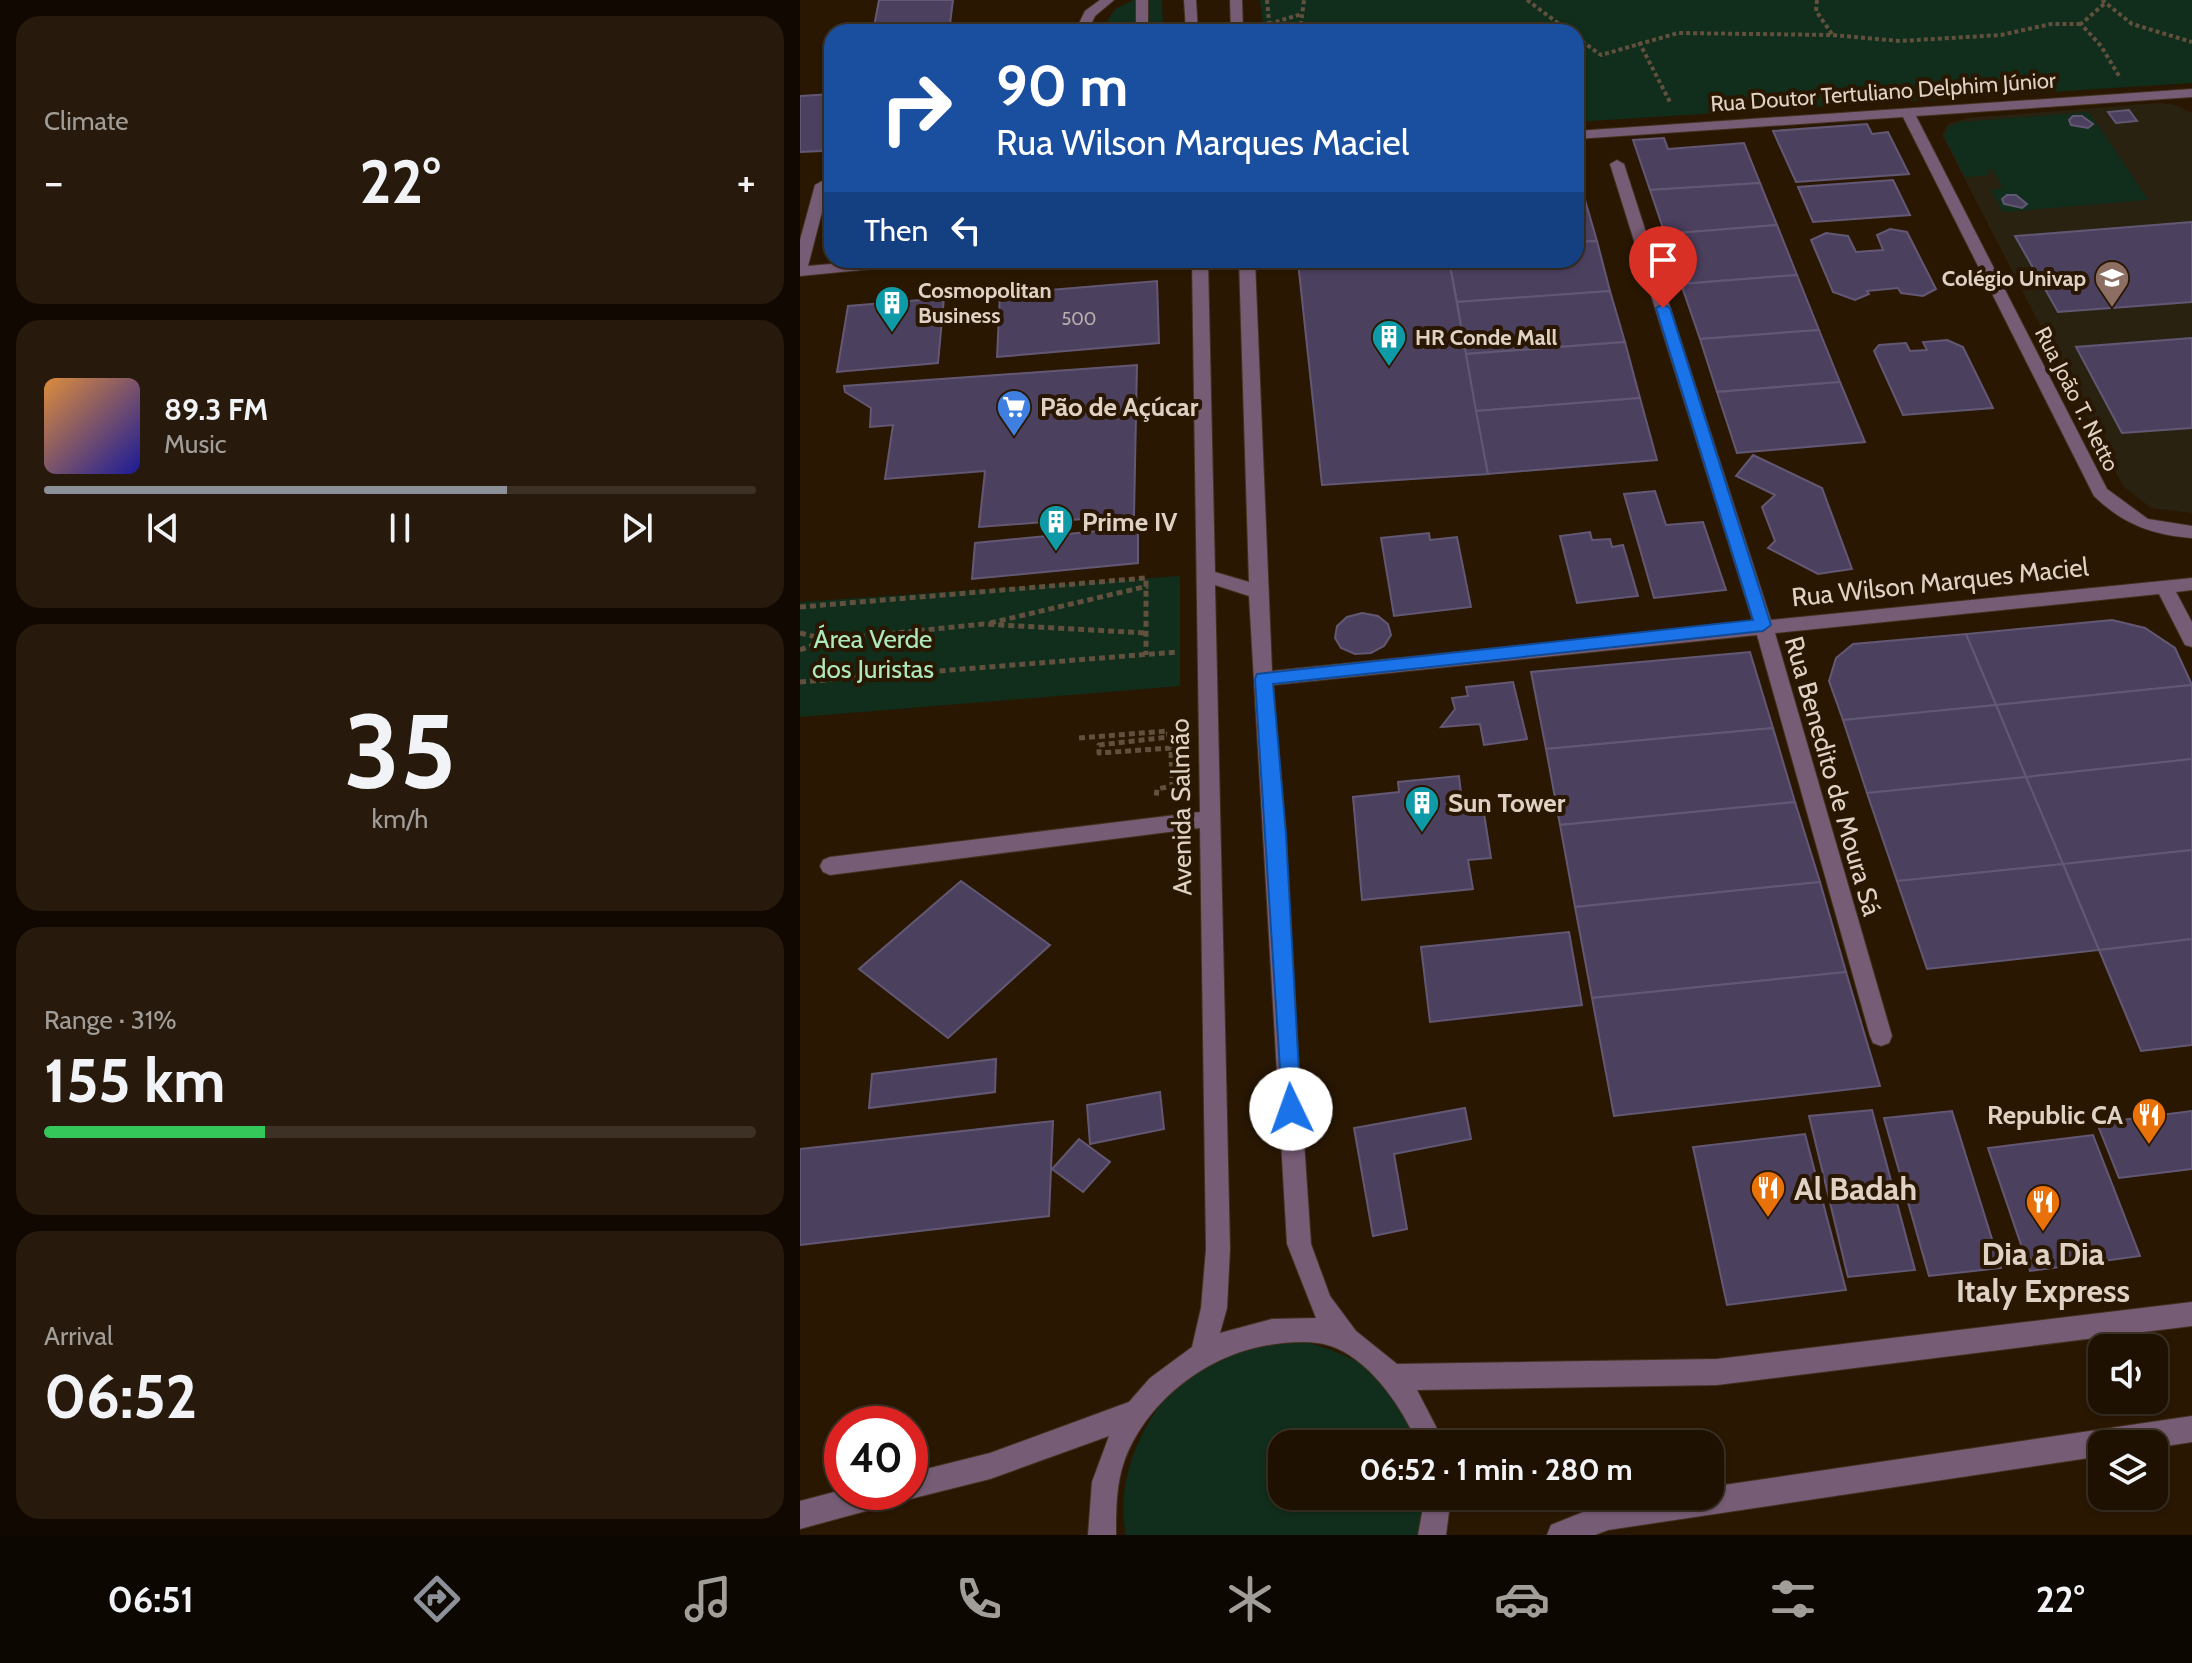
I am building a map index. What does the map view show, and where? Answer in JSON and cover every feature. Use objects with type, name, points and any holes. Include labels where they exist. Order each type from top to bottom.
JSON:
[{"type":"street","points":[[1085,24],[1090,14],[1108,0]]},
{"type":"street","points":[[1142,0],[1142,24]]},
{"type":"street","points":[[1190,0],[1192,24]]},
{"type":"street","points":[[1236,0],[1237,24]]},
{"type":"street","name":"Rua Doutor Tertuliano Delphim Júnior","points":[[1584,134],[2192,93]]},
{"type":"street","name":"Rua João T. Netto","points":[[1907,112],[2100,492],[2136,523],[2166,531],[2192,532]]},
{"type":"street","name":"Rua Benedito de Moura Sá","points":[[1617,164],[1763,625],[1881,1036]]},
{"type":"street","points":[[800,187],[824,185]]},
{"type":"street","points":[[824,194],[800,269],[824,267]]},
{"type":"street","name":"Avenida Salmão","points":[[1200,268],[1218,1249],[1214,1308],[1203,1352]]},
{"type":"street","points":[[1247,268],[1258,592],[1276,834],[1299,1244],[1320,1303],[1347,1340],[1392,1377],[1420,1415],[1426,1430]]},
{"type":"street","points":[[1205,575],[1258,592]]},
{"type":"street","name":"Rua Wilson Marques Maciel","points":[[1263,679],[1763,625],[2192,584]]},
{"type":"street","points":[[2164,586],[2192,640]]},
{"type":"street","points":[[830,866],[1209,819]]},
{"type":"street","points":[[1392,1377],[1717,1372],[2192,1314]]},
{"type":"street","points":[[1102,1535],[1102,1500],[1115,1451],[1168,1377],[1203,1352],[1250,1334],[1299,1328],[1347,1340]]},
{"type":"street","points":[[928,1482],[990,1466],[1141,1411]]},
{"type":"street","points":[[1561,1535],[1608,1516],[2192,1429]]},
{"type":"street","points":[[800,1515],[824,1509]]},
{"type":"street","points":[[1432,1535],[1436,1510]]},
{"type":"path","points":[[1267,0],[1269,24],[1302,14]]},
{"type":"path","points":[[1301,24],[1304,0]]},
{"type":"path","points":[[1527,0],[1559,24]]},
{"type":"path","points":[[1817,0],[1816,11],[1832,35]]},
{"type":"path","points":[[1584,43],[1601,55],[1678,33],[1832,35],[1900,41],[2001,35],[2051,24],[2081,24],[2103,2],[2132,24],[2192,42]]},
{"type":"path","points":[[2081,24],[2101,46],[2120,78]]},
{"type":"path","points":[[1639,42],[1670,102]]},
{"type":"path","points":[[800,607],[1146,578],[1148,586],[1146,655],[800,682]]},
{"type":"path","points":[[800,650],[828,640],[983,624],[1148,586]]},
{"type":"path","points":[[983,624],[1146,633]]},
{"type":"path","points":[[800,633],[828,640]]},
{"type":"path","points":[[1079,738],[1168,731],[1169,737],[1099,745],[1099,753],[1171,748],[1172,786],[1157,789],[1154,826]]},
{"type":"shaded area","name":"Colégio Univap","points":[[2159,103],[2175,105],[2192,113],[2192,513],[2151,508],[2123,486],[1942,135],[1948,124],[1967,118]]},
{"type":"green space","points":[[1134,0],[1162,0],[1163,24],[1105,24],[1115,9]]},
{"type":"green space","points":[[1260,0],[2192,0],[2192,83],[1584,121],[1584,24],[1263,24]]},
{"type":"green space","points":[[2089,112],[2148,200],[2003,212],[1991,190],[2003,188],[1992,169],[1987,170],[1990,175],[1965,177],[1944,136],[1948,127],[1961,122]]},
{"type":"green space","name":"Área Verde dos Juristas","points":[[1180,576],[1180,686],[800,717],[800,602]]},
{"type":"green space","points":[[1298,1340],[1359,1363],[1389,1387],[1414,1430],[1268,1430],[1268,1510],[1423,1510],[1419,1535],[1126,1535],[1123,1509],[1126,1483],[1133,1456],[1159,1407],[1197,1369],[1230,1352]]},
{"type":"building","points":[[879,0],[953,0],[950,24],[874,24]]},
{"type":"building","points":[[824,94],[822,151],[800,152],[800,96]]},
{"type":"building","points":[[2129,110],[2137,121],[2116,123],[2108,112]]},
{"type":"building","points":[[2073,116],[2082,116],[2093,124],[2088,128],[2071,125],[2069,120]]},
{"type":"building","points":[[1867,124],[1872,134],[1888,132],[1909,174],[1796,182],[1773,131]]},
{"type":"building","points":[[1664,138],[1668,149],[1744,143],[1760,183],[1650,190],[1633,140]]},
{"type":"building","points":[[1893,180],[1910,215],[1813,222],[1798,187]]},
{"type":"building","points":[[1760,183],[1777,225],[1665,234],[1650,190]]},
{"type":"building","points":[[2007,195],[2016,195],[2027,204],[2022,208],[2004,204],[2002,199]]},
{"type":"building","points":[[1584,196],[1597,241],[1584,242]]},
{"type":"building","points":[[2192,222],[2192,302],[2058,312],[2015,236]]},
{"type":"building","points":[[1777,225],[1797,275],[1681,284],[1665,234]]},
{"type":"building","points":[[1890,229],[1907,232],[1936,289],[1923,296],[1901,293],[1898,288],[1867,291],[1869,294],[1855,300],[1833,292],[1811,240],[1826,233],[1848,236],[1856,252],[1883,250],[1877,235]]},
{"type":"building","points":[[1597,241],[1610,291],[1457,302],[1451,268],[1584,268],[1584,242]]},
{"type":"building","name":"HR Conde Mall","points":[[1299,268],[1450,268],[1488,474],[1322,485]]},
{"type":"building","points":[[1797,275],[1819,330],[1700,339],[1681,284]]},
{"type":"building","points":[[1157,281],[1159,343],[997,357],[1000,294]]},
{"type":"building","points":[[1610,291],[1625,342],[1466,354],[1457,302]]},
{"type":"building","name":"Cosmopolitan Business","points":[[944,298],[938,363],[837,372],[848,306]]},
{"type":"building","points":[[1819,330],[1840,382],[1717,392],[1700,339]]},
{"type":"building","points":[[2192,338],[2192,428],[2122,433],[2076,347]]},
{"type":"building","points":[[1947,340],[1963,347],[1993,408],[1903,415],[1874,351],[1879,345],[1906,343],[1910,351],[1927,350],[1923,342]]},
{"type":"building","points":[[1625,342],[1640,398],[1476,411],[1466,354]]},
{"type":"building","name":"Pão de Açúcar","points":[[1137,365],[1134,515],[979,527],[985,471],[885,479],[893,425],[870,427],[871,408],[845,392],[844,386]]},
{"type":"building","points":[[1840,382],[1865,442],[1737,453],[1717,392]]},
{"type":"building","points":[[1640,398],[1657,460],[1488,474],[1476,411]]},
{"type":"building","points":[[1753,455],[1822,488],[1852,569],[1818,574],[1768,548],[1775,541],[1762,507],[1775,495],[1736,476]]},
{"type":"building","points":[[1655,491],[1666,525],[1703,522],[1726,590],[1654,598],[1624,494]]},
{"type":"building","name":"Prime IV","points":[[1138,527],[1138,563],[972,579],[975,543]]},
{"type":"building","points":[[1590,532],[1592,540],[1610,539],[1612,547],[1623,545],[1638,596],[1577,603],[1560,536]]},
{"type":"building","points":[[1429,533],[1430,540],[1457,537],[1471,607],[1394,616],[1381,538]]},
{"type":"building","points":[[1362,613],[1378,616],[1388,624],[1391,635],[1384,646],[1371,653],[1355,654],[1341,648],[1335,638],[1337,626],[1347,617]]},
{"type":"building","points":[[2112,620],[2145,628],[2175,648],[2192,685],[1996,705],[1966,634]]},
{"type":"building","points":[[1966,634],[1996,705],[1843,720],[1829,681],[1836,658],[1853,644]]},
{"type":"building","points":[[1750,652],[1773,728],[1546,749],[1531,672]]},
{"type":"building","points":[[1513,682],[1527,739],[1484,745],[1480,724],[1441,727],[1455,709],[1452,698],[1468,696],[1466,687]]},
{"type":"building","points":[[2192,685],[2192,759],[2026,777],[1996,705]]},
{"type":"building","points":[[1996,705],[2026,777],[1867,793],[1843,720]]},
{"type":"building","points":[[1773,728],[1795,802],[1560,825],[1546,749]]},
{"type":"building","points":[[2192,759],[2192,850],[2063,864],[2026,777]]},
{"type":"building","name":"Sun Tower","points":[[1459,776],[1463,810],[1483,807],[1491,858],[1468,860],[1473,889],[1362,900],[1353,797],[1399,792],[1398,782]]},
{"type":"building","points":[[2026,777],[2063,864],[1897,881],[1867,793]]},
{"type":"building","points":[[1795,802],[1820,882],[1575,907],[1560,825]]},
{"type":"building","points":[[2192,850],[2192,939],[2099,950],[2063,864]]},
{"type":"building","points":[[2063,864],[2099,950],[1927,969],[1897,881]]},
{"type":"building","points":[[961,881],[1050,945],[948,1038],[859,969]]},
{"type":"building","points":[[1820,882],[1846,972],[1592,998],[1575,907]]},
{"type":"building","points":[[1569,932],[1582,1005],[1430,1022],[1421,947]]},
{"type":"building","points":[[2192,939],[2192,1045],[2141,1051],[2099,950]]},
{"type":"building","points":[[1846,972],[1880,1086],[1614,1116],[1592,998]]},
{"type":"building","points":[[996,1059],[995,1092],[869,1108],[872,1074]]},
{"type":"building","points":[[1160,1092],[1164,1129],[1090,1144],[1087,1105]]},
{"type":"building","points":[[1465,1108],[1471,1139],[1394,1154],[1407,1229],[1373,1236],[1354,1128]]},
{"type":"building","points":[[1872,1110],[1915,1270],[1848,1277],[1809,1116]]},
{"type":"building","points":[[1952,1111],[2001,1268],[1929,1276],[1884,1118]]},
{"type":"building","name":"Republic CA","points":[[2192,1111],[2192,1169],[2119,1178],[2097,1123]]},
{"type":"building","points":[[1053,1121],[1049,1216],[800,1245],[800,1149]]},
{"type":"building","name":"Al Badah","points":[[1805,1134],[1846,1290],[1727,1305],[1693,1147]]},
{"type":"building","points":[[2093,1135],[2140,1256],[2030,1271],[1988,1148]]},
{"type":"building","points":[[1079,1139],[1110,1162],[1083,1192],[1052,1169]]},
{"type":"place","name":"Colégio Univap","points":[[2112,309]]},
{"type":"place","name":"Cosmopolitan Business","points":[[892,334]]},
{"type":"place","name":"HR Conde Mall","points":[[1389,368]]},
{"type":"place","name":"Pão de Açúcar","points":[[1014,438]]},
{"type":"place","name":"Prime IV","points":[[1056,553]]},
{"type":"place","name":"Sun Tower","points":[[1422,834]]},
{"type":"place","name":"Republic CA","points":[[2149,1146]]},
{"type":"place","name":"Al Badah","points":[[1768,1219]]},
{"type":"place","name":"Dia a Dia Italy Express","points":[[2043,1233]]},
{"type":"route","points":[[1291,1109],[1276,834],[1263,679],[1763,625],[1663,308]]}]
